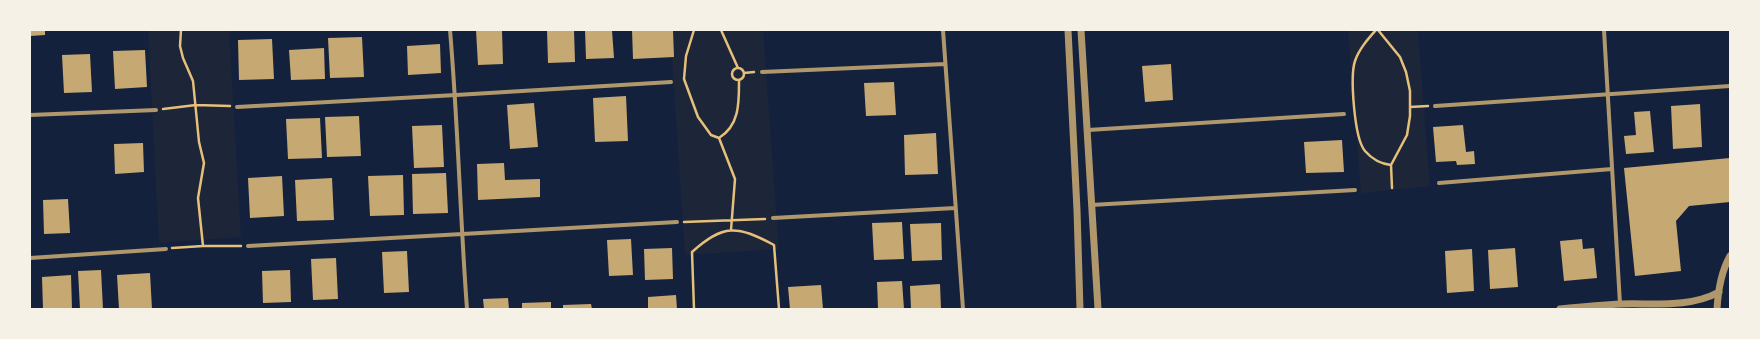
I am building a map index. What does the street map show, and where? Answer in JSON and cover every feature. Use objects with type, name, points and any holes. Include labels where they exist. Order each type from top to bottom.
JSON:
[{"type":"street","points":[[450,30],[456,96],[461,234],[466,309]]},
{"type":"street","points":[[943,30],[963,309]]},
{"type":"street","points":[[1068,30],[1078,210],[1080,309]]},
{"type":"street","points":[[1081,30],[1098,309]]},
{"type":"street","points":[[1604,30],[1620,304]]},
{"type":"street","points":[[762,72],[945,64]]},
{"type":"street","points":[[237,107],[456,96],[671,82]]},
{"type":"street","points":[[1435,106],[1730,86]]},
{"type":"street","points":[[30,115],[156,110]]},
{"type":"street","points":[[1088,130],[1344,114]]},
{"type":"street","points":[[1439,183],[1612,169]]},
{"type":"street","points":[[1091,205],[1355,190]]},
{"type":"street","points":[[773,218],[955,208]]},
{"type":"street","points":[[248,246],[677,222]]},
{"type":"street","points":[[30,258],[166,249]]},
{"type":"street","points":[[1717,309],[1721,278],[1730,256]]},
{"type":"street","points":[[1560,309],[1620,304],[1687,302],[1709,298],[1718,292]]},
{"type":"path","points":[[181,30],[180,46],[182,58],[193,81],[198,142],[204,164],[198,198],[203,246]]},
{"type":"path","points":[[694,30],[686,56],[684,79],[698,117],[711,135],[719,138],[735,179],[731,230]]},
{"type":"path","points":[[719,138],[726,134],[735,122],[739,106],[739,80],[742,78],[744,73],[742,69],[738,68],[721,30]]},
{"type":"path","points":[[1391,165],[1382,164],[1364,150],[1358,136],[1352,80],[1356,61],[1363,47],[1377,30],[1400,57],[1406,72],[1410,91],[1407,135],[1391,165],[1392,188]]},
{"type":"path","points":[[738,68],[732,70],[731,74],[733,78],[739,80]]},
{"type":"path","points":[[156,110],[196,105],[237,107]]},
{"type":"path","points":[[1410,107],[1435,106]]},
{"type":"path","points":[[677,222],[773,218]]},
{"type":"path","points":[[694,309],[692,252],[705,240],[721,231],[731,230],[754,234],[774,245],[779,309]]},
{"type":"path","points":[[166,249],[203,246],[248,246]]},
{"type":"shaded area","points":[[148,30],[229,30],[241,237],[159,243]]},
{"type":"shaded area","points":[[670,30],[763,30],[779,249],[685,255]]},
{"type":"shaded area","points":[[1348,30],[1418,30],[1430,186],[1361,193]]},
{"type":"building","points":[[30,30],[45,30],[45,35],[30,36]]},
{"type":"building","points":[[476,30],[502,30],[503,64],[478,65]]},
{"type":"building","points":[[547,30],[574,30],[575,62],[548,63]]},
{"type":"building","points":[[585,30],[612,30],[614,58],[586,59]]},
{"type":"building","points":[[632,30],[673,30],[674,57],[633,59]]},
{"type":"building","points":[[362,37],[364,77],[330,78],[328,38]]},
{"type":"building","points":[[272,39],[274,79],[239,80],[238,40]]},
{"type":"building","points":[[440,44],[441,73],[408,75],[407,46]]},
{"type":"building","points":[[324,48],[325,79],[291,80],[289,50]]},
{"type":"building","points":[[145,50],[147,87],[115,89],[113,51]]},
{"type":"building","points":[[90,54],[92,92],[64,93],[62,55]]},
{"type":"building","points":[[1171,64],[1173,100],[1145,102],[1142,66]]},
{"type":"building","points":[[894,82],[896,115],[866,116],[864,83]]},
{"type":"building","points":[[626,96],[628,141],[595,142],[593,98]]},
{"type":"building","points":[[534,103],[538,147],[510,149],[507,105]]},
{"type":"building","points":[[1700,104],[1702,147],[1673,149],[1671,106]]},
{"type":"building","points":[[1650,111],[1654,152],[1626,154],[1624,136],[1636,135],[1634,112]]},
{"type":"building","points":[[359,116],[361,156],[327,157],[325,117]]},
{"type":"building","points":[[320,118],[322,158],[288,159],[286,119]]},
{"type":"building","points":[[442,125],[444,167],[414,168],[412,126]]},
{"type":"building","points":[[1463,125],[1466,152],[1474,151],[1475,164],[1457,165],[1456,161],[1436,162],[1433,127]]},
{"type":"building","points":[[936,133],[938,174],[905,175],[904,135]]},
{"type":"building","points":[[1342,140],[1344,172],[1306,173],[1304,142]]},
{"type":"building","points":[[143,143],[144,172],[115,174],[114,144]]},
{"type":"building","points":[[1730,158],[1730,202],[1689,206],[1676,221],[1681,271],[1635,276],[1624,168]]},
{"type":"building","points":[[504,163],[505,180],[540,179],[540,197],[478,200],[477,164]]},
{"type":"building","points":[[446,173],[448,213],[413,214],[412,174]]},
{"type":"building","points":[[403,175],[404,215],[370,216],[368,176]]},
{"type":"building","points":[[282,176],[284,216],[250,218],[248,178]]},
{"type":"building","points":[[332,178],[334,220],[297,221],[295,180]]},
{"type":"building","points":[[68,199],[70,233],[44,234],[43,200]]},
{"type":"building","points":[[902,222],[904,259],[874,260],[872,223]]},
{"type":"building","points":[[941,223],[942,260],[912,261],[910,224]]},
{"type":"building","points":[[631,239],[633,275],[609,276],[607,240]]},
{"type":"building","points":[[1582,239],[1583,249],[1594,248],[1597,278],[1564,281],[1560,241]]},
{"type":"building","points":[[672,248],[673,279],[645,280],[644,249]]},
{"type":"building","points":[[1515,248],[1518,287],[1490,289],[1488,250]]},
{"type":"building","points":[[1472,249],[1474,291],[1447,293],[1445,251]]},
{"type":"building","points":[[407,251],[409,292],[384,293],[382,252]]},
{"type":"building","points":[[336,258],[338,299],[313,300],[311,259]]},
{"type":"building","points":[[101,270],[103,309],[80,309],[78,271]]},
{"type":"building","points":[[290,270],[291,302],[263,303],[262,271]]},
{"type":"building","points":[[150,273],[152,309],[119,309],[117,275]]},
{"type":"building","points":[[71,275],[72,309],[43,309],[42,277]]},
{"type":"building","points":[[902,281],[904,309],[878,309],[877,282]]},
{"type":"building","points":[[940,284],[941,309],[911,309],[910,286]]},
{"type":"building","points":[[821,285],[823,309],[790,309],[788,287]]},
{"type":"building","points":[[676,295],[677,309],[648,309],[648,297]]},
{"type":"building","points":[[508,298],[509,309],[484,309],[483,299]]},
{"type":"building","points":[[551,302],[551,309],[522,309],[522,303]]},
{"type":"building","points":[[591,304],[592,309],[563,309],[563,305]]}]
